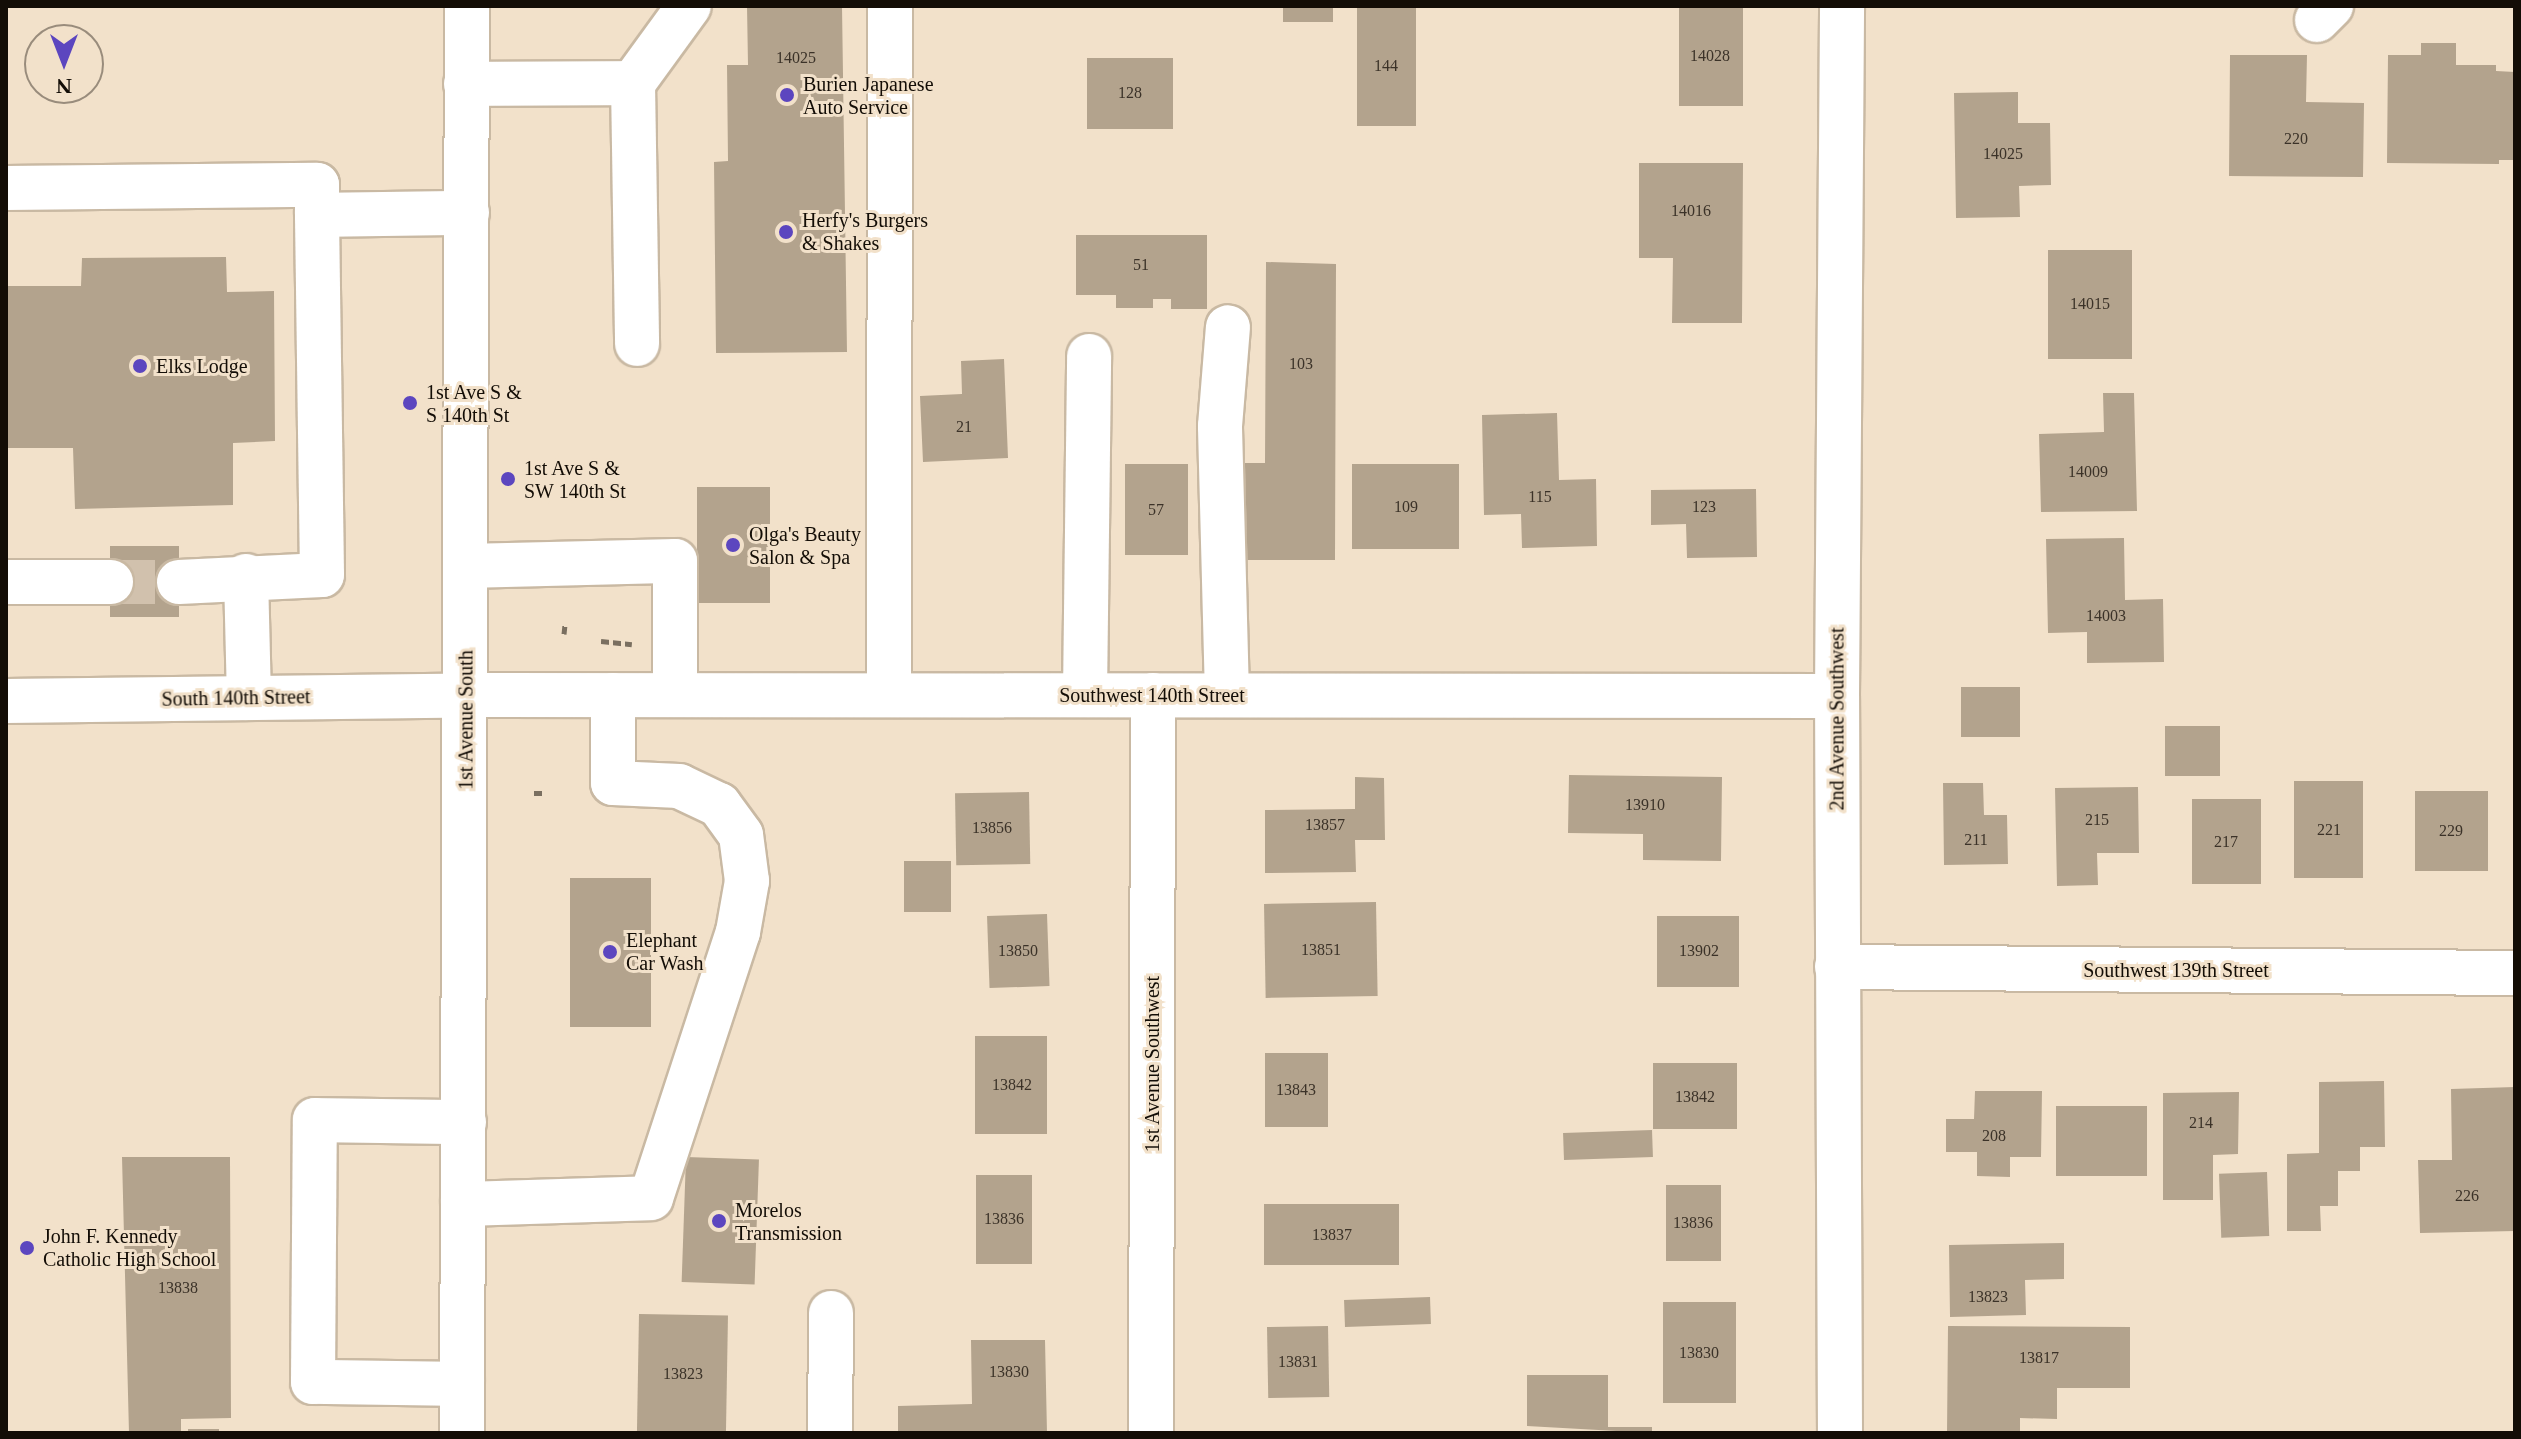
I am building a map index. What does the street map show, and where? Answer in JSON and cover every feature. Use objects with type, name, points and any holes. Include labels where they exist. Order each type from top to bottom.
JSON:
[{"type":"street","name":"1st Avenue South","points":[[462,1433],[467,6]]},
{"type":"street","points":[[637,344],[633,83],[689,6]]},
{"type":"street","points":[[889,695],[890,6]]},
{"type":"street","name":"2nd Avenue Southwest","points":[[1840,1433],[1837,696],[1842,6]]},
{"type":"street","points":[[466,84],[633,83]]},
{"type":"street","points":[[6,188],[317,185],[322,575],[246,576],[179,582]]},
{"type":"street","points":[[317,215],[467,213]]},
{"type":"street","points":[[1227,695],[1220,426],[1228,327]]},
{"type":"street","points":[[1085,695],[1089,356]]},
{"type":"street","points":[[467,566],[675,561],[675,695]]},
{"type":"street","points":[[246,576],[249,698]]},
{"type":"street","points":[[6,582],[111,582]]},
{"type":"street","name":"Southwest 140th Street","points":[[466,695],[1837,696]]},
{"type":"street","name":"South 140th Street","points":[[6,701],[466,695]]},
{"type":"street","points":[[463,1204],[651,1198],[738,932],[747,881],[741,835],[719,805],[679,786],[613,783],[613,695]]},
{"type":"street","name":"1st Avenue Southwest","points":[[1151,1433],[1153,695]]},
{"type":"street","name":"Southwest 139th Street","points":[[1837,967],[2515,973]]},
{"type":"street","points":[[462,1384],[313,1382],[315,1120],[464,1122]]},
{"type":"street","points":[[830,1433],[831,1313]]},
{"type":"path","points":[[564,634],[565,624]]},
{"type":"building","points":[[747,6],[842,6],[847,352],[716,353],[714,162],[728,161],[727,65],[748,65]]},
{"type":"building","points":[[1283,6],[1333,6],[1333,22],[1283,22]]},
{"type":"building","points":[[1357,6],[1416,6],[1416,126],[1357,126]]},
{"type":"building","points":[[1679,6],[1743,6],[1743,106],[1679,106]]},
{"type":"building","points":[[2421,43],[2456,43],[2456,65],[2496,65],[2496,71],[2515,72],[2515,160],[2499,160],[2499,164],[2387,163],[2388,55],[2421,55]]},
{"type":"building","points":[[2230,55],[2307,55],[2306,102],[2364,103],[2363,177],[2229,176]]},
{"type":"building","points":[[1087,58],[1173,58],[1173,129],[1087,129]]},
{"type":"building","points":[[2018,92],[2018,123],[2050,123],[2051,185],[2019,186],[2020,217],[1956,218],[1954,93]]},
{"type":"building","points":[[1639,163],[1743,163],[1742,323],[1672,323],[1673,258],[1639,258]]},
{"type":"building","points":[[1076,235],[1207,235],[1207,309],[1171,309],[1171,299],[1153,299],[1153,308],[1116,308],[1116,295],[1076,295]]},
{"type":"building","points":[[2048,250],[2132,250],[2132,359],[2048,359]]},
{"type":"building","name":"Elks Lodge","points":[[226,257],[227,292],[274,291],[275,441],[233,443],[233,505],[75,509],[73,448],[6,448],[6,286],[81,286],[82,258]]},
{"type":"building","points":[[1266,262],[1336,264],[1335,560],[1228,560],[1229,463],[1265,463]]},
{"type":"building","points":[[1004,359],[1008,458],[923,462],[920,396],[962,394],[961,361]]},
{"type":"building","points":[[2103,393],[2134,393],[2137,511],[2041,512],[2039,434],[2104,432]]},
{"type":"building","points":[[1557,413],[1559,480],[1596,479],[1597,546],[1522,548],[1521,514],[1484,515],[1482,415]]},
{"type":"building","points":[[1125,464],[1188,464],[1188,555],[1125,555]]},
{"type":"building","points":[[1352,464],[1459,464],[1459,549],[1352,549]]},
{"type":"building","name":"Olga's Beauty Salon & Spa","points":[[697,487],[770,487],[770,603],[697,603]]},
{"type":"building","points":[[1756,489],[1757,557],[1687,558],[1686,524],[1651,525],[1651,490]]},
{"type":"building","points":[[2124,538],[2125,600],[2163,599],[2164,662],[2087,663],[2087,632],[2048,633],[2046,539]]},
{"type":"building","points":[[110,546],[179,546],[179,617],[110,617]]},
{"type":"building","points":[[1961,687],[2020,687],[2020,737],[1961,737]]},
{"type":"building","points":[[2165,726],[2220,726],[2220,776],[2165,776]]},
{"type":"building","points":[[1569,775],[1722,777],[1721,861],[1643,860],[1643,834],[1568,833]]},
{"type":"building","points":[[1355,777],[1384,778],[1385,840],[1355,840],[1356,872],[1265,873],[1265,810],[1355,809]]},
{"type":"building","points":[[2294,781],[2363,781],[2363,878],[2294,878]]},
{"type":"building","points":[[1943,783],[1983,783],[1984,815],[2007,815],[2008,864],[1944,865]]},
{"type":"building","points":[[2138,787],[2139,853],[2097,853],[2098,885],[2057,886],[2055,788]]},
{"type":"building","points":[[2415,791],[2488,791],[2488,871],[2415,871]]},
{"type":"building","points":[[1029,792],[1030,864],[956,865],[955,793]]},
{"type":"building","points":[[2192,799],[2261,799],[2261,884],[2192,884]]},
{"type":"building","points":[[904,861],[951,861],[951,912],[904,912]]},
{"type":"building","name":"Elephant Car Wash","points":[[570,878],[651,878],[651,1027],[570,1027]]},
{"type":"building","points":[[1376,902],[1378,996],[1266,998],[1264,904]]},
{"type":"building","points":[[1047,914],[1050,986],[990,988],[987,916]]},
{"type":"building","points":[[1657,916],[1739,916],[1739,987],[1657,987]]},
{"type":"building","points":[[975,1036],[1047,1036],[1047,1134],[975,1134]]},
{"type":"building","points":[[1265,1053],[1328,1053],[1328,1127],[1265,1127]]},
{"type":"building","points":[[1653,1063],[1737,1063],[1737,1129],[1653,1129]]},
{"type":"building","points":[[2384,1081],[2385,1147],[2360,1147],[2360,1171],[2338,1171],[2338,1206],[2320,1206],[2321,1231],[2287,1231],[2287,1154],[2319,1153],[2319,1082]]},
{"type":"building","points":[[2515,1087],[2515,1231],[2420,1233],[2418,1160],[2452,1160],[2451,1089]]},
{"type":"building","points":[[1975,1091],[2042,1091],[2041,1157],[2010,1157],[2010,1177],[1977,1176],[1977,1152],[1946,1152],[1946,1119],[1974,1119]]},
{"type":"building","points":[[2239,1092],[2238,1154],[2213,1155],[2213,1200],[2163,1200],[2163,1093]]},
{"type":"building","points":[[2056,1106],[2147,1106],[2147,1176],[2056,1176]]},
{"type":"building","points":[[1652,1130],[1653,1157],[1564,1160],[1563,1133]]},
{"type":"building","points":[[122,1157],[230,1157],[231,1418],[181,1419],[181,1433],[129,1433]]},
{"type":"building","name":"Morelos Transmission","points":[[686,1157],[759,1160],[755,1284],[682,1282]]},
{"type":"building","points":[[2267,1172],[2269,1236],[2221,1238],[2219,1174]]},
{"type":"building","points":[[976,1175],[1032,1175],[1032,1264],[976,1264]]},
{"type":"building","points":[[1666,1185],[1721,1185],[1721,1261],[1666,1261]]},
{"type":"building","points":[[1264,1204],[1399,1204],[1399,1265],[1264,1265]]},
{"type":"building","points":[[2064,1243],[2064,1279],[2025,1280],[2026,1315],[1950,1317],[1949,1245]]},
{"type":"building","points":[[1430,1297],[1431,1324],[1345,1327],[1344,1300]]},
{"type":"building","points":[[1663,1302],[1736,1302],[1736,1403],[1663,1403]]},
{"type":"building","points":[[639,1314],[728,1316],[726,1433],[637,1433]]},
{"type":"building","points":[[1328,1326],[1329,1397],[1268,1398],[1267,1327]]},
{"type":"building","points":[[1948,1326],[2130,1327],[2130,1388],[2057,1388],[2057,1419],[2020,1418],[2020,1433],[1947,1433]]},
{"type":"building","points":[[971,1340],[1045,1340],[1047,1433],[898,1433],[898,1406],[972,1404]]},
{"type":"building","points":[[1527,1375],[1608,1375],[1608,1427],[1652,1427],[1652,1433],[1527,1426]]},
{"type":"building","points":[[188,1429],[219,1429],[219,1433],[188,1433]]},
{"type":"tunnel","points":[[111,582],[179,582]]},
{"type":"place","name":"Burien Japanese Auto Service","points":[[787,95]]},
{"type":"place","name":"Herfy's Burgers & Shakes","points":[[786,232]]},
{"type":"place","name":"Elks Lodge","points":[[140,366]]},
{"type":"place","name":"1st Ave S & S 140th St","points":[[410,403]]},
{"type":"place","name":"1st Ave S & SW 140th St","points":[[508,479]]},
{"type":"place","name":"Olga's Beauty Salon & Spa","points":[[733,545]]},
{"type":"place","name":"Elephant Car Wash","points":[[610,952]]},
{"type":"place","name":"Morelos Transmission","points":[[719,1221]]},
{"type":"place","name":"John F. Kennedy Catholic High School","points":[[27,1248]]}]
